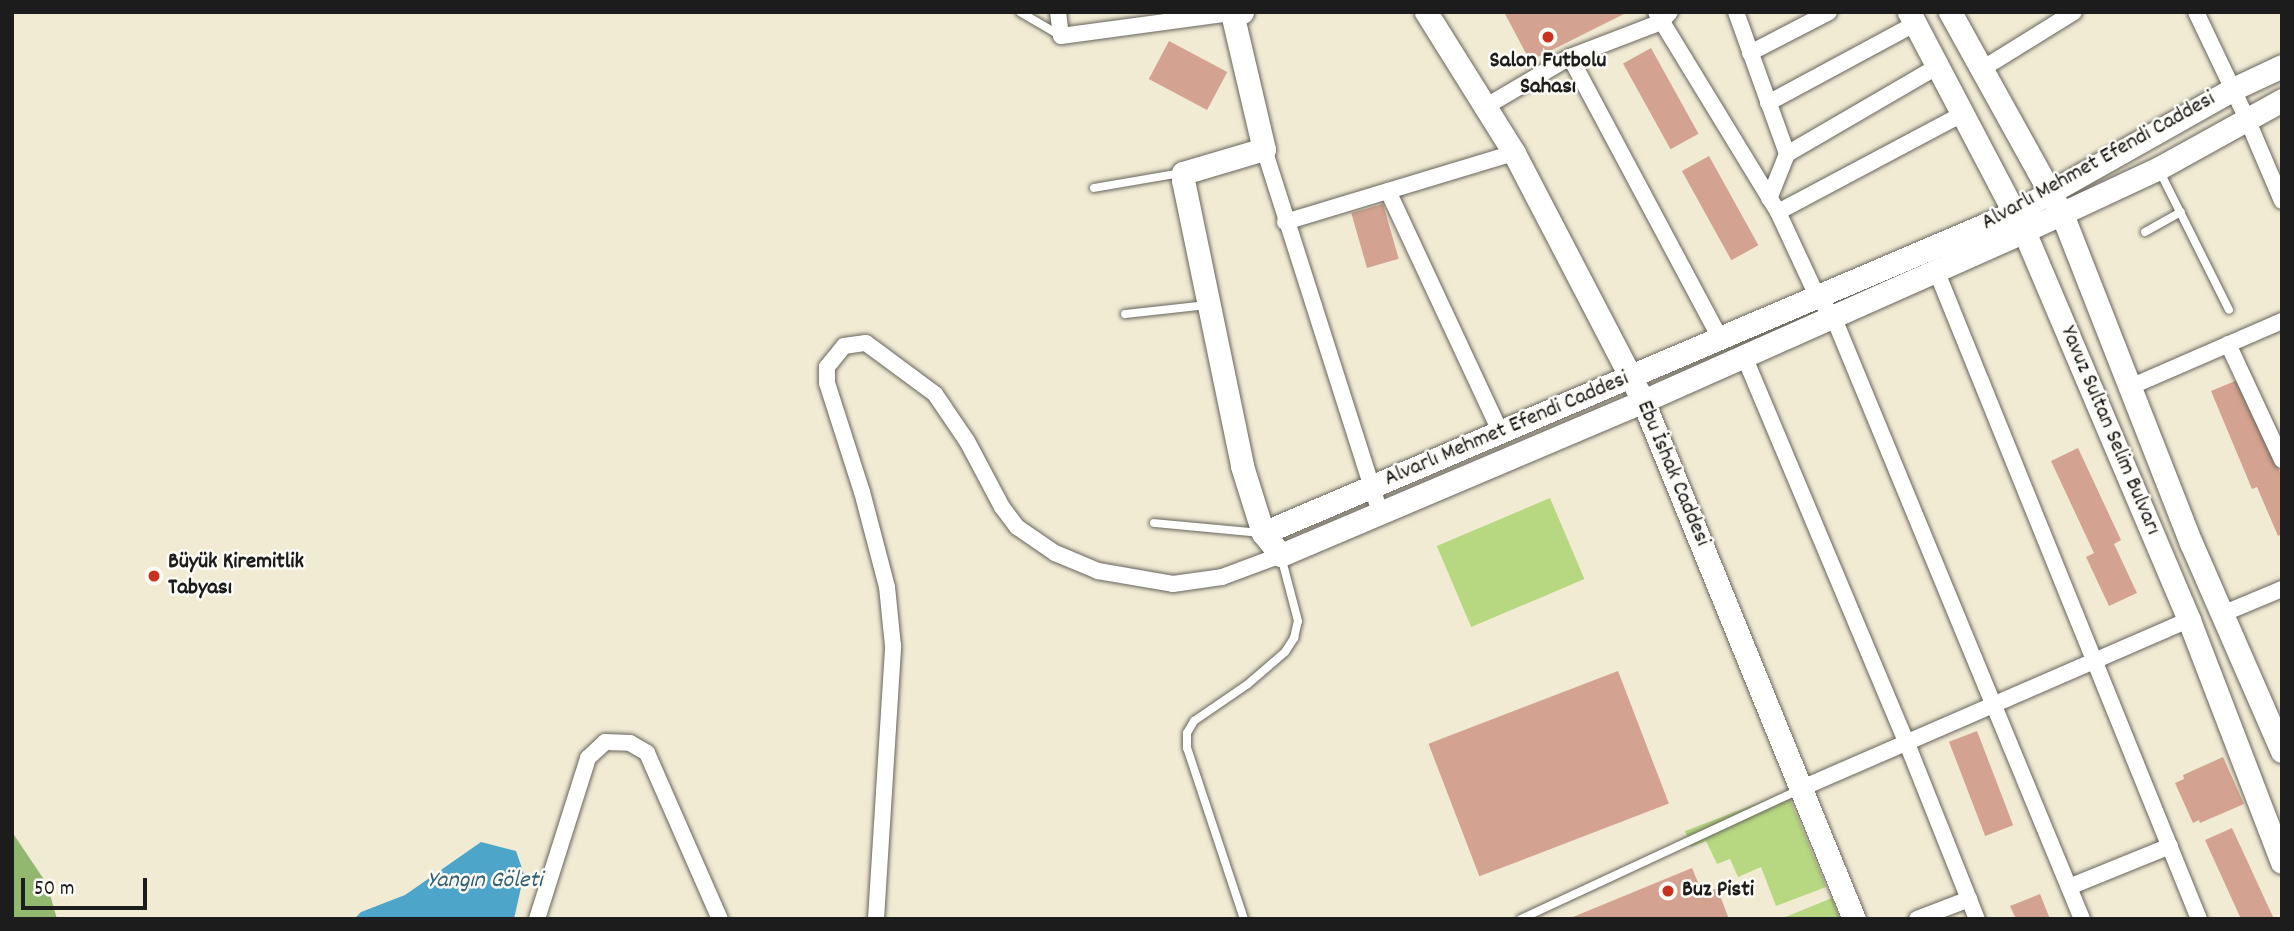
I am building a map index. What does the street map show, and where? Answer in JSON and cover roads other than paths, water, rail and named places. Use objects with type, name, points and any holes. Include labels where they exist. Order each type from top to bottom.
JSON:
[{"type":"street","points":[[1058,12],[1061,36],[1237,13],[1264,149],[1285,222],[1380,513]]},
{"type":"street","name":"Ebu İshak Caddesi","points":[[1426,12],[1514,153],[1643,401],[1854,919]]},
{"type":"street","points":[[1736,12],[1787,154],[1773,205]]},
{"type":"street","points":[[1751,53],[1829,12]]},
{"type":"street","name":"Yavuz Sultan Selim Bulvarı","points":[[1950,12],[2062,214],[2222,614],[2282,751]]},
{"type":"street","points":[[1982,69],[2074,12]]},
{"type":"street","points":[[2196,12],[2247,119],[2282,201]]},
{"type":"street","points":[[1485,107],[1570,57],[1662,15],[1773,205],[1818,298],[1833,316],[2082,919]]},
{"type":"street","points":[[1768,103],[1912,18]]},
{"type":"street","name":"Yavuz Sultan Selim Bulvarı","points":[[1912,18],[2020,221],[2189,620],[2282,862]]},
{"type":"street","points":[[1570,57],[1720,338]]},
{"type":"street","points":[[1787,154],[1938,66]]},
{"type":"street","name":"Alvarlı Mehmet Efendi Caddesi","points":[[1263,533],[1720,338],[2020,221],[2050,190],[2233,89],[2282,66]]},
{"type":"street","points":[[876,919],[893,646],[887,587],[863,492],[840,430],[827,383],[827,367],[844,346],[866,343],[935,394],[967,441],[1002,507],[1017,527],[1055,553],[1098,571],[1173,584],[1222,578],[1744,356],[1936,270],[2020,221],[2062,214],[2159,168],[2282,100]]},
{"type":"street","points":[[1773,205],[1964,113]]},
{"type":"street","points":[[1264,149],[1183,173],[1242,466],[1263,533],[1281,555]]},
{"type":"street","points":[[1285,222],[1514,153]]},
{"type":"street","points":[[1388,191],[1501,433]]},
{"type":"street","points":[[1936,270],[2199,919]]},
{"type":"street","points":[[2130,387],[2282,321]]},
{"type":"street","points":[[2228,344],[2282,460]]},
{"type":"street","points":[[1744,356],[1906,741],[1977,919]]},
{"type":"street","points":[[2222,614],[2282,589]]},
{"type":"street","points":[[1802,788],[2189,620]]},
{"type":"street","points":[[537,919],[588,758],[606,742],[630,743],[648,753],[720,919]]},
{"type":"street","points":[[2069,887],[2170,846]]},
{"type":"street","points":[[1917,919],[1969,899]]},
{"type":"lane","points":[[1020,12],[1061,36]]},
{"type":"lane","points":[[2159,168],[2230,310]]},
{"type":"lane","points":[[1094,188],[1183,173]]},
{"type":"lane","points":[[2145,232],[2181,212]]},
{"type":"lane","points":[[1125,314],[1208,305]]},
{"type":"lane","points":[[1154,523],[1263,533]]},
{"type":"lane","points":[[1244,919],[1187,748],[1187,733],[1194,721],[1248,684],[1284,652],[1294,638],[1297,621],[1281,555]]},
{"type":"lane","points":[[1521,919],[1802,788]]},
{"type":"water","name":"Yangın Göleti","points":[[481,842],[516,851],[524,874],[514,919],[354,919],[361,912],[405,895]]},
{"type":"place","name":"Salon Futbolu Sahası","points":[[1548,37]]},
{"type":"place","name":"Büyük Kiremitlik Tabyası","points":[[154,576]]},
{"type":"place","name":"Buz Pisti","points":[[1668,891]]}]
